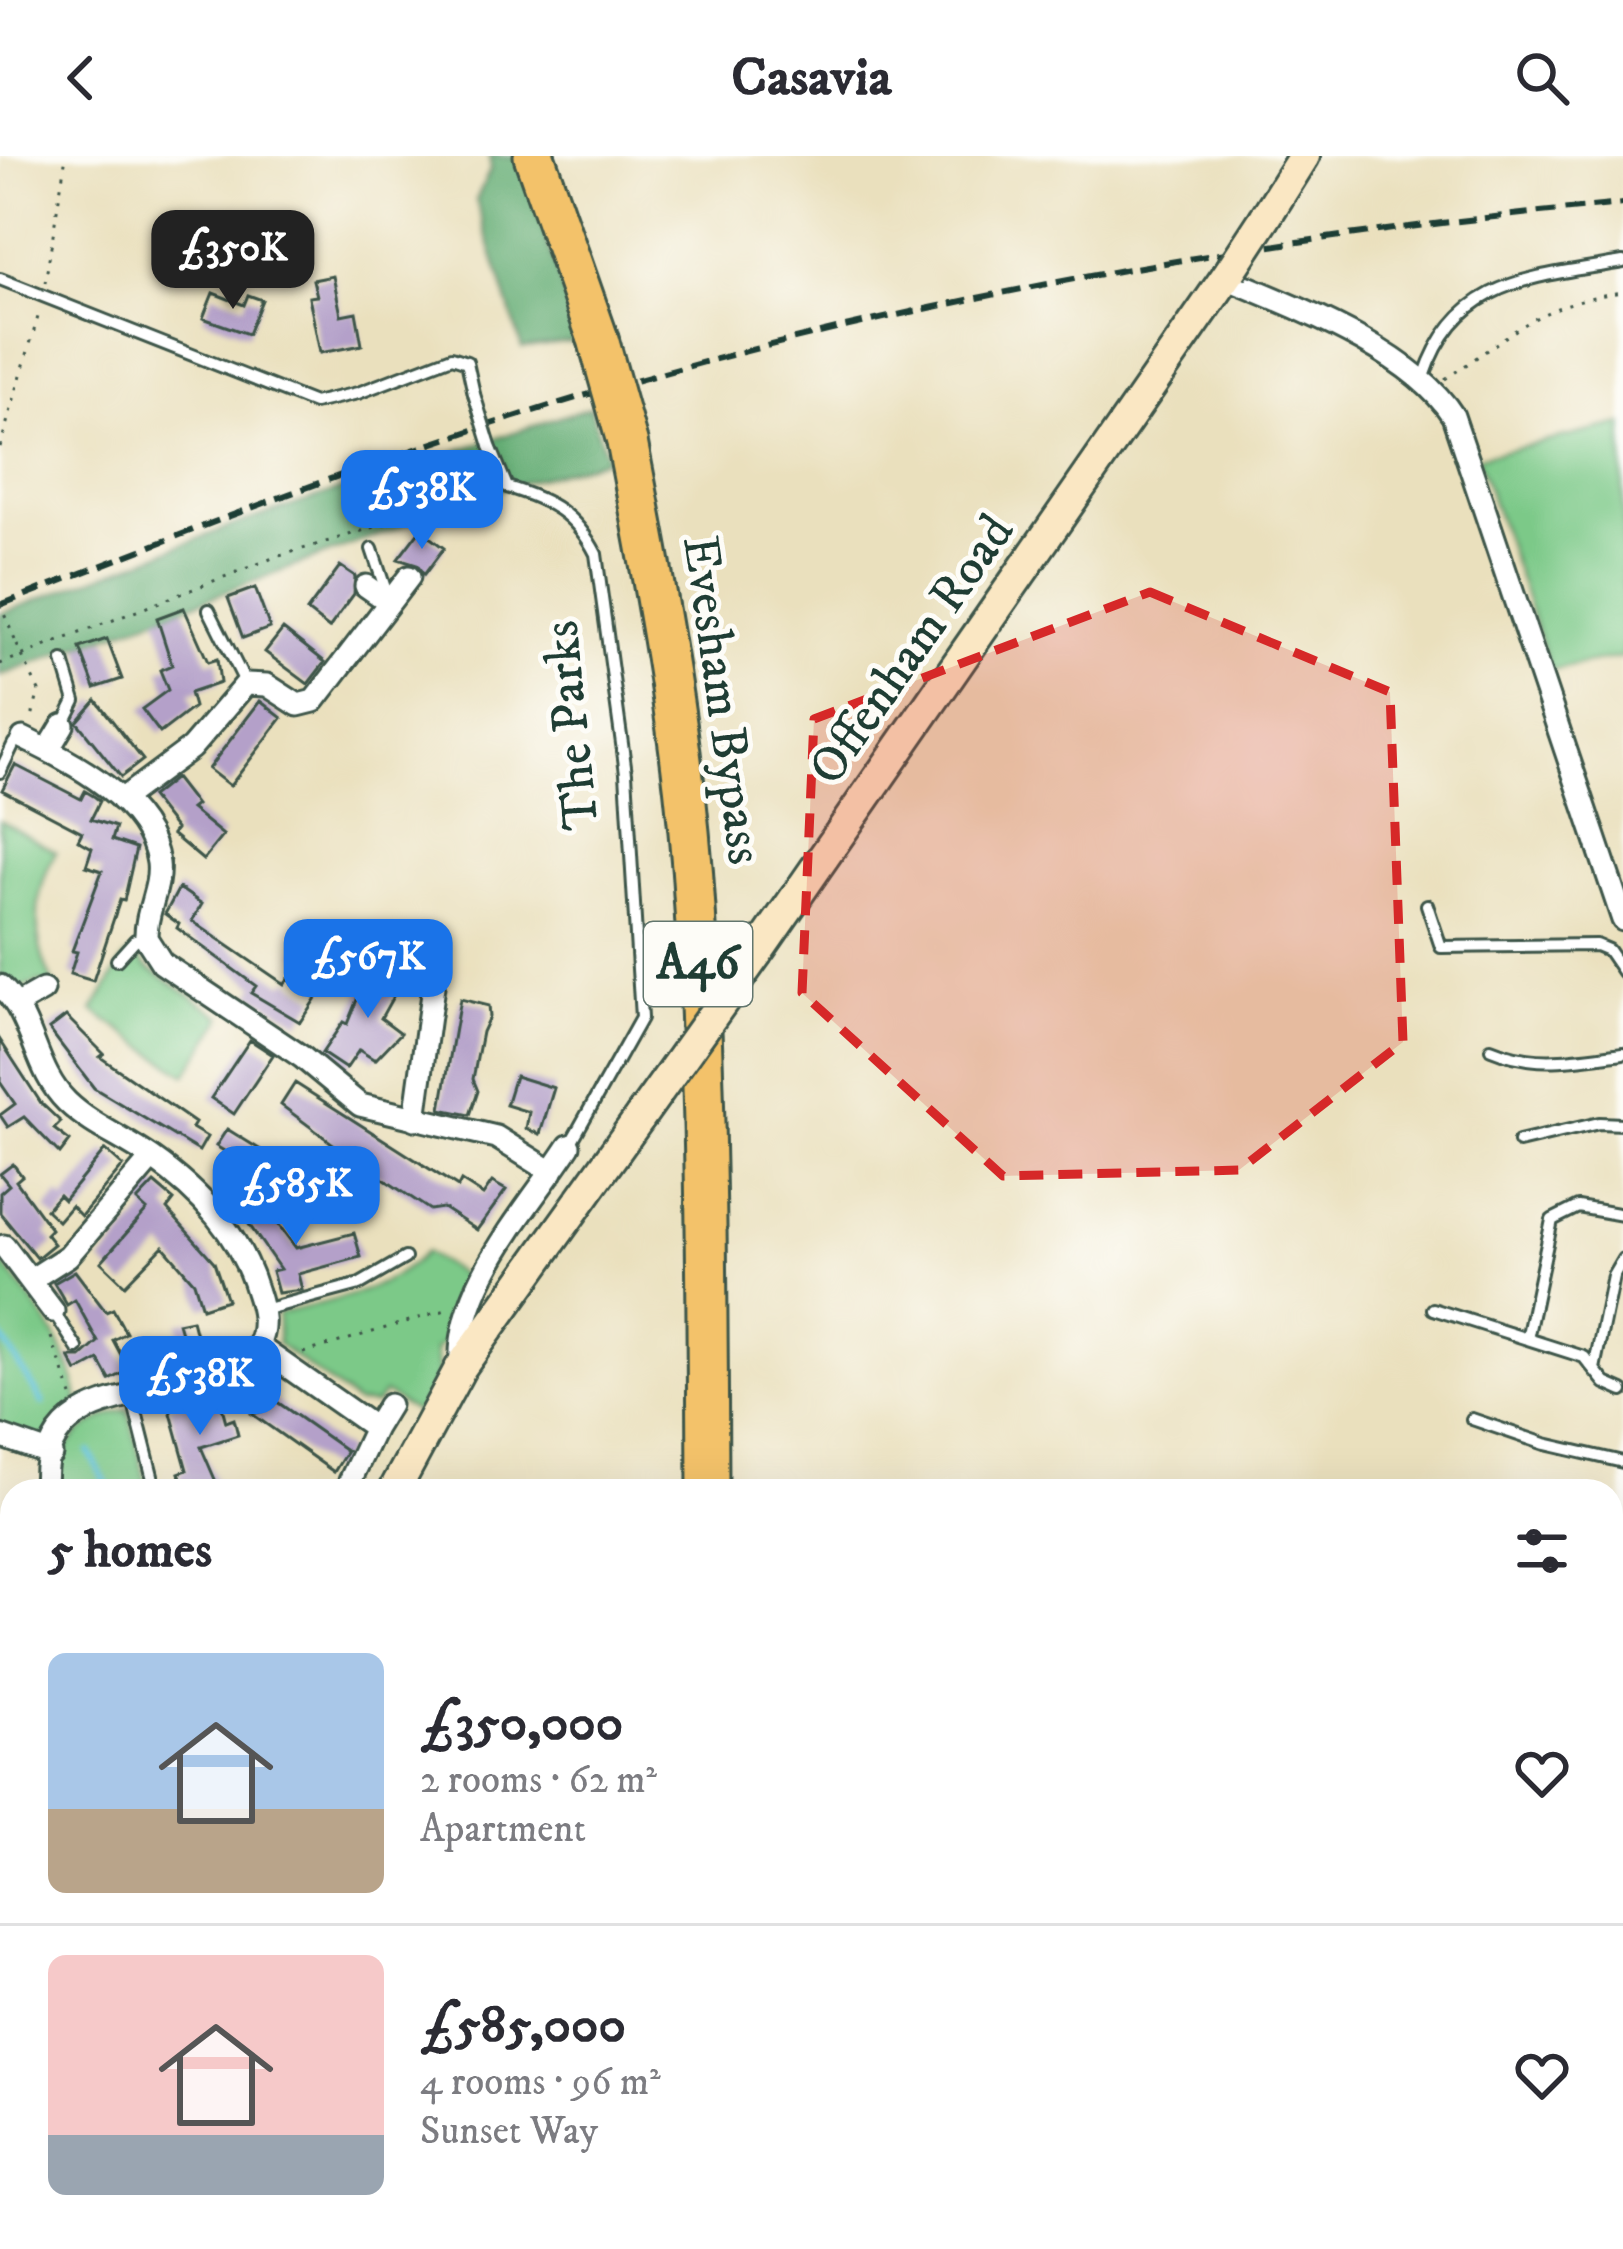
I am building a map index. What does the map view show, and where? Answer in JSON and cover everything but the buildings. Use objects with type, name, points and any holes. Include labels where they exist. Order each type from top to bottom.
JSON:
[{"type":"highway","name":"Evesham Bypass","points":[[536,157],[598,339],[627,442],[676,717],[695,905],[706,1136],[708,1479]]},
{"type":"main road","name":"Offenham Road","points":[[400,1479],[455,1364],[758,952],[1229,274],[1304,156]]},
{"type":"street","points":[[1229,274],[1429,382],[1453,416],[1623,920]]},
{"type":"street","points":[[121,800],[191,748],[246,683],[267,685],[298,705],[314,700],[409,577]]},
{"type":"street","points":[[366,586],[389,602]]},
{"type":"street","points":[[48,750],[63,725]]},
{"type":"street","points":[[23,738],[108,784],[158,858],[146,938],[162,963],[302,1057],[360,1105],[496,1137],[552,1172]]},
{"type":"street","points":[[0,986],[20,1003],[40,1064],[63,1099],[152,1158],[195,1194],[241,1245],[263,1310],[258,1346],[240,1365],[76,1415],[51,1454],[48,1479]]},
{"type":"street","points":[[415,1120],[433,986]]},
{"type":"street","points":[[20,1003],[44,989]]},
{"type":"street","name":"The Parks","points":[[455,1364],[467,1304],[569,1146]]},
{"type":"street","points":[[32,1279],[79,1244],[152,1158]]},
{"type":"street","points":[[2,1243],[52,1311]]},
{"type":"street","points":[[258,1346],[375,1428]]},
{"type":"street","points":[[352,1479],[389,1405]]},
{"type":"street","points":[[0,1436],[51,1454]]},
{"type":"lane","points":[[1429,382],[1447,323],[1463,307],[1534,279],[1623,262]]},
{"type":"lane","points":[[0,279],[314,403],[358,393],[452,357],[467,362],[490,446],[507,487]]},
{"type":"lane","name":"The Parks","points":[[507,487],[560,506],[581,525],[596,554],[626,773],[641,1018],[569,1146]]},
{"type":"lane","points":[[372,549],[389,602]]},
{"type":"lane","points":[[209,610],[246,683]]},
{"type":"lane","points":[[63,725],[75,700],[64,661]]},
{"type":"lane","points":[[0,772],[14,743],[23,738]]},
{"type":"lane","points":[[1427,905],[1442,947],[1596,945],[1609,950],[1623,972]]},
{"type":"lane","points":[[117,960],[135,940],[146,938]]},
{"type":"lane","points":[[1492,1049],[1520,1061],[1547,1063],[1623,1053]]},
{"type":"lane","points":[[1519,1142],[1599,1123],[1623,1124]]},
{"type":"lane","points":[[1527,1339],[1552,1220],[1578,1208],[1623,1215]]},
{"type":"lane","points":[[263,1310],[360,1285],[405,1258]]},
{"type":"lane","points":[[1594,1369],[1612,1276],[1623,1259]]},
{"type":"lane","points":[[1433,1309],[1584,1357],[1605,1383],[1623,1391]]},
{"type":"lane","points":[[52,1311],[77,1348]]},
{"type":"lane","points":[[132,1396],[153,1479]]},
{"type":"lane","points":[[1472,1419],[1545,1444],[1623,1462]]},
{"type":"path","points":[[0,447],[44,293],[66,156]]},
{"type":"path","points":[[1429,382],[1521,322],[1557,306],[1623,292]]},
{"type":"path","points":[[0,664],[273,559],[507,487]]},
{"type":"path","points":[[0,604],[39,703],[23,738]]},
{"type":"path","points":[[278,1360],[467,1304]]},
{"type":"path","points":[[52,1311],[43,1318],[76,1415]]},
{"type":"highlighted area","points":[[1150,592],[1390,692],[1403,1042],[1239,1170],[1003,1176],[802,993],[814,719]]},
{"type":"green space","points":[[489,156],[520,156],[579,341],[522,348],[476,200],[491,168]]},
{"type":"green space","points":[[590,407],[607,459],[507,487],[0,676],[0,614],[237,524]]},
{"type":"green space","points":[[1623,424],[1623,657],[1551,670],[1477,457]]},
{"type":"green space","points":[[0,820],[56,852],[42,885],[38,920],[42,955],[56,988],[40,982],[18,989],[0,975]]},
{"type":"green space","points":[[134,952],[147,967],[223,1017],[186,1075],[93,1011],[125,957]]},
{"type":"green space","points":[[425,1252],[469,1280],[454,1303],[448,1339],[435,1350],[438,1375],[417,1413],[384,1393],[376,1404],[356,1403],[278,1344],[278,1314],[376,1286]]},
{"type":"green space","points":[[0,1260],[49,1326],[74,1381],[78,1401],[53,1426],[43,1451],[0,1435]]},
{"type":"green space","points":[[128,1409],[145,1479],[59,1479],[67,1447],[99,1420]]},
{"type":"waterway","points":[[0,1335],[43,1403]]},
{"type":"waterway","points":[[89,1452],[104,1479]]},
{"type":"railway","points":[[0,605],[446,439],[784,342],[1061,281],[1201,257],[1482,218],[1623,204]]}]
